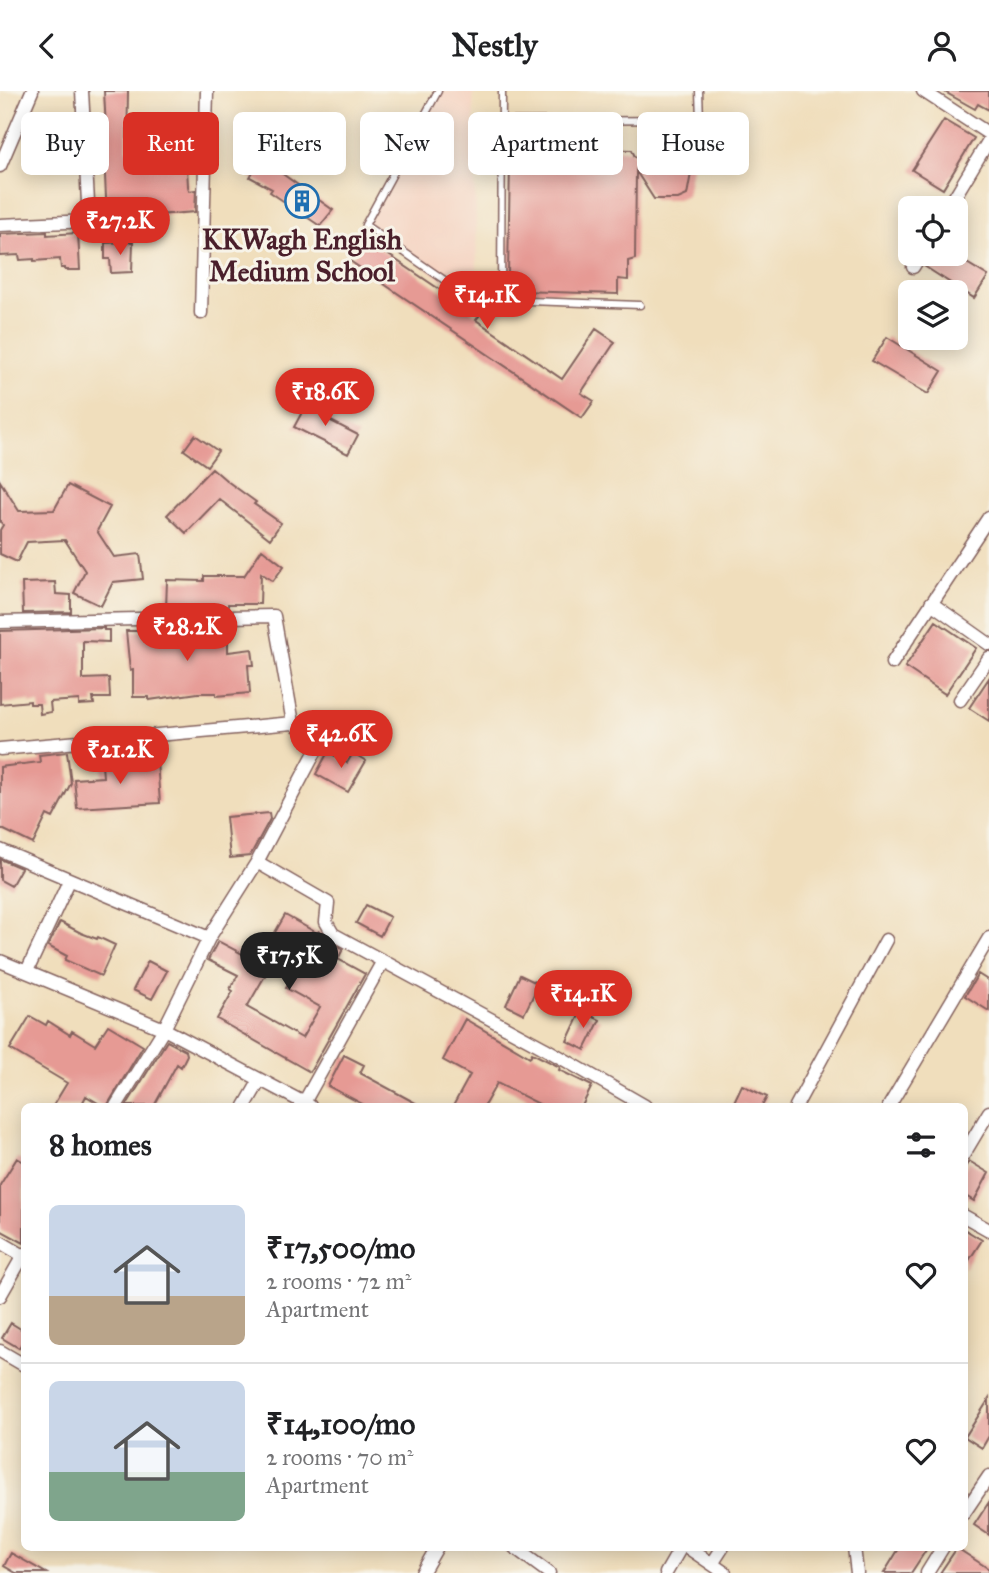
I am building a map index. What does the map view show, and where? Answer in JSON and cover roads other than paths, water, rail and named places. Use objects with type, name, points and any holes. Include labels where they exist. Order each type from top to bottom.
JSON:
[{"type":"street","points":[[0,166],[32,91]]},
{"type":"street","points":[[0,225],[89,221],[82,91]]},
{"type":"street","points":[[201,313],[207,91]]},
{"type":"street","points":[[923,91],[989,134]]},
{"type":"street","points":[[955,196],[989,140]]},
{"type":"street","points":[[892,663],[931,604],[985,532],[989,517]]},
{"type":"street","points":[[931,604],[989,644]]},
{"type":"street","points":[[0,622],[274,616],[293,723]]},
{"type":"street","points":[[960,700],[989,658]]},
{"type":"street","points":[[0,748],[293,723],[321,741],[257,862],[209,938],[164,1029],[118,1103]]},
{"type":"street","points":[[0,850],[209,938]]},
{"type":"street","points":[[257,862],[328,903],[326,922],[333,935],[544,1048],[640,1103]]},
{"type":"street","points":[[27,971],[69,881]]},
{"type":"street","points":[[891,1103],[989,938]]},
{"type":"street","points":[[798,1103],[886,940]]},
{"type":"street","points":[[0,961],[164,1029],[301,1103]]},
{"type":"street","points":[[306,1103],[383,961]]},
{"type":"street","points":[[247,1103],[260,1080]]},
{"type":"street","points":[[968,1147],[989,1112]]},
{"type":"street","points":[[968,1218],[989,1230]]},
{"type":"street","points":[[0,1242],[21,1253]]},
{"type":"street","points":[[0,1296],[21,1260]]},
{"type":"street","points":[[0,1351],[21,1363]]},
{"type":"street","points":[[968,1507],[989,1476]]},
{"type":"street","points":[[422,1573],[435,1551]]},
{"type":"street","points":[[519,1551],[549,1573]]},
{"type":"street","points":[[666,1573],[679,1551]]},
{"type":"street","points":[[693,1551],[725,1573]]},
{"type":"street","points":[[712,1564],[720,1551]]},
{"type":"street","points":[[854,1551],[857,1573]]},
{"type":"street","points":[[927,1573],[941,1551]]},
{"type":"lane","points":[[438,91],[365,225],[489,311],[501,300],[640,305]]},
{"type":"lane","points":[[502,91],[502,112]]},
{"type":"lane","points":[[623,120],[700,120],[699,91]]},
{"type":"lane","points":[[501,300],[502,175]]},
{"type":"place","name":"KKWagh English Medium School","points":[[302,201]]}]
